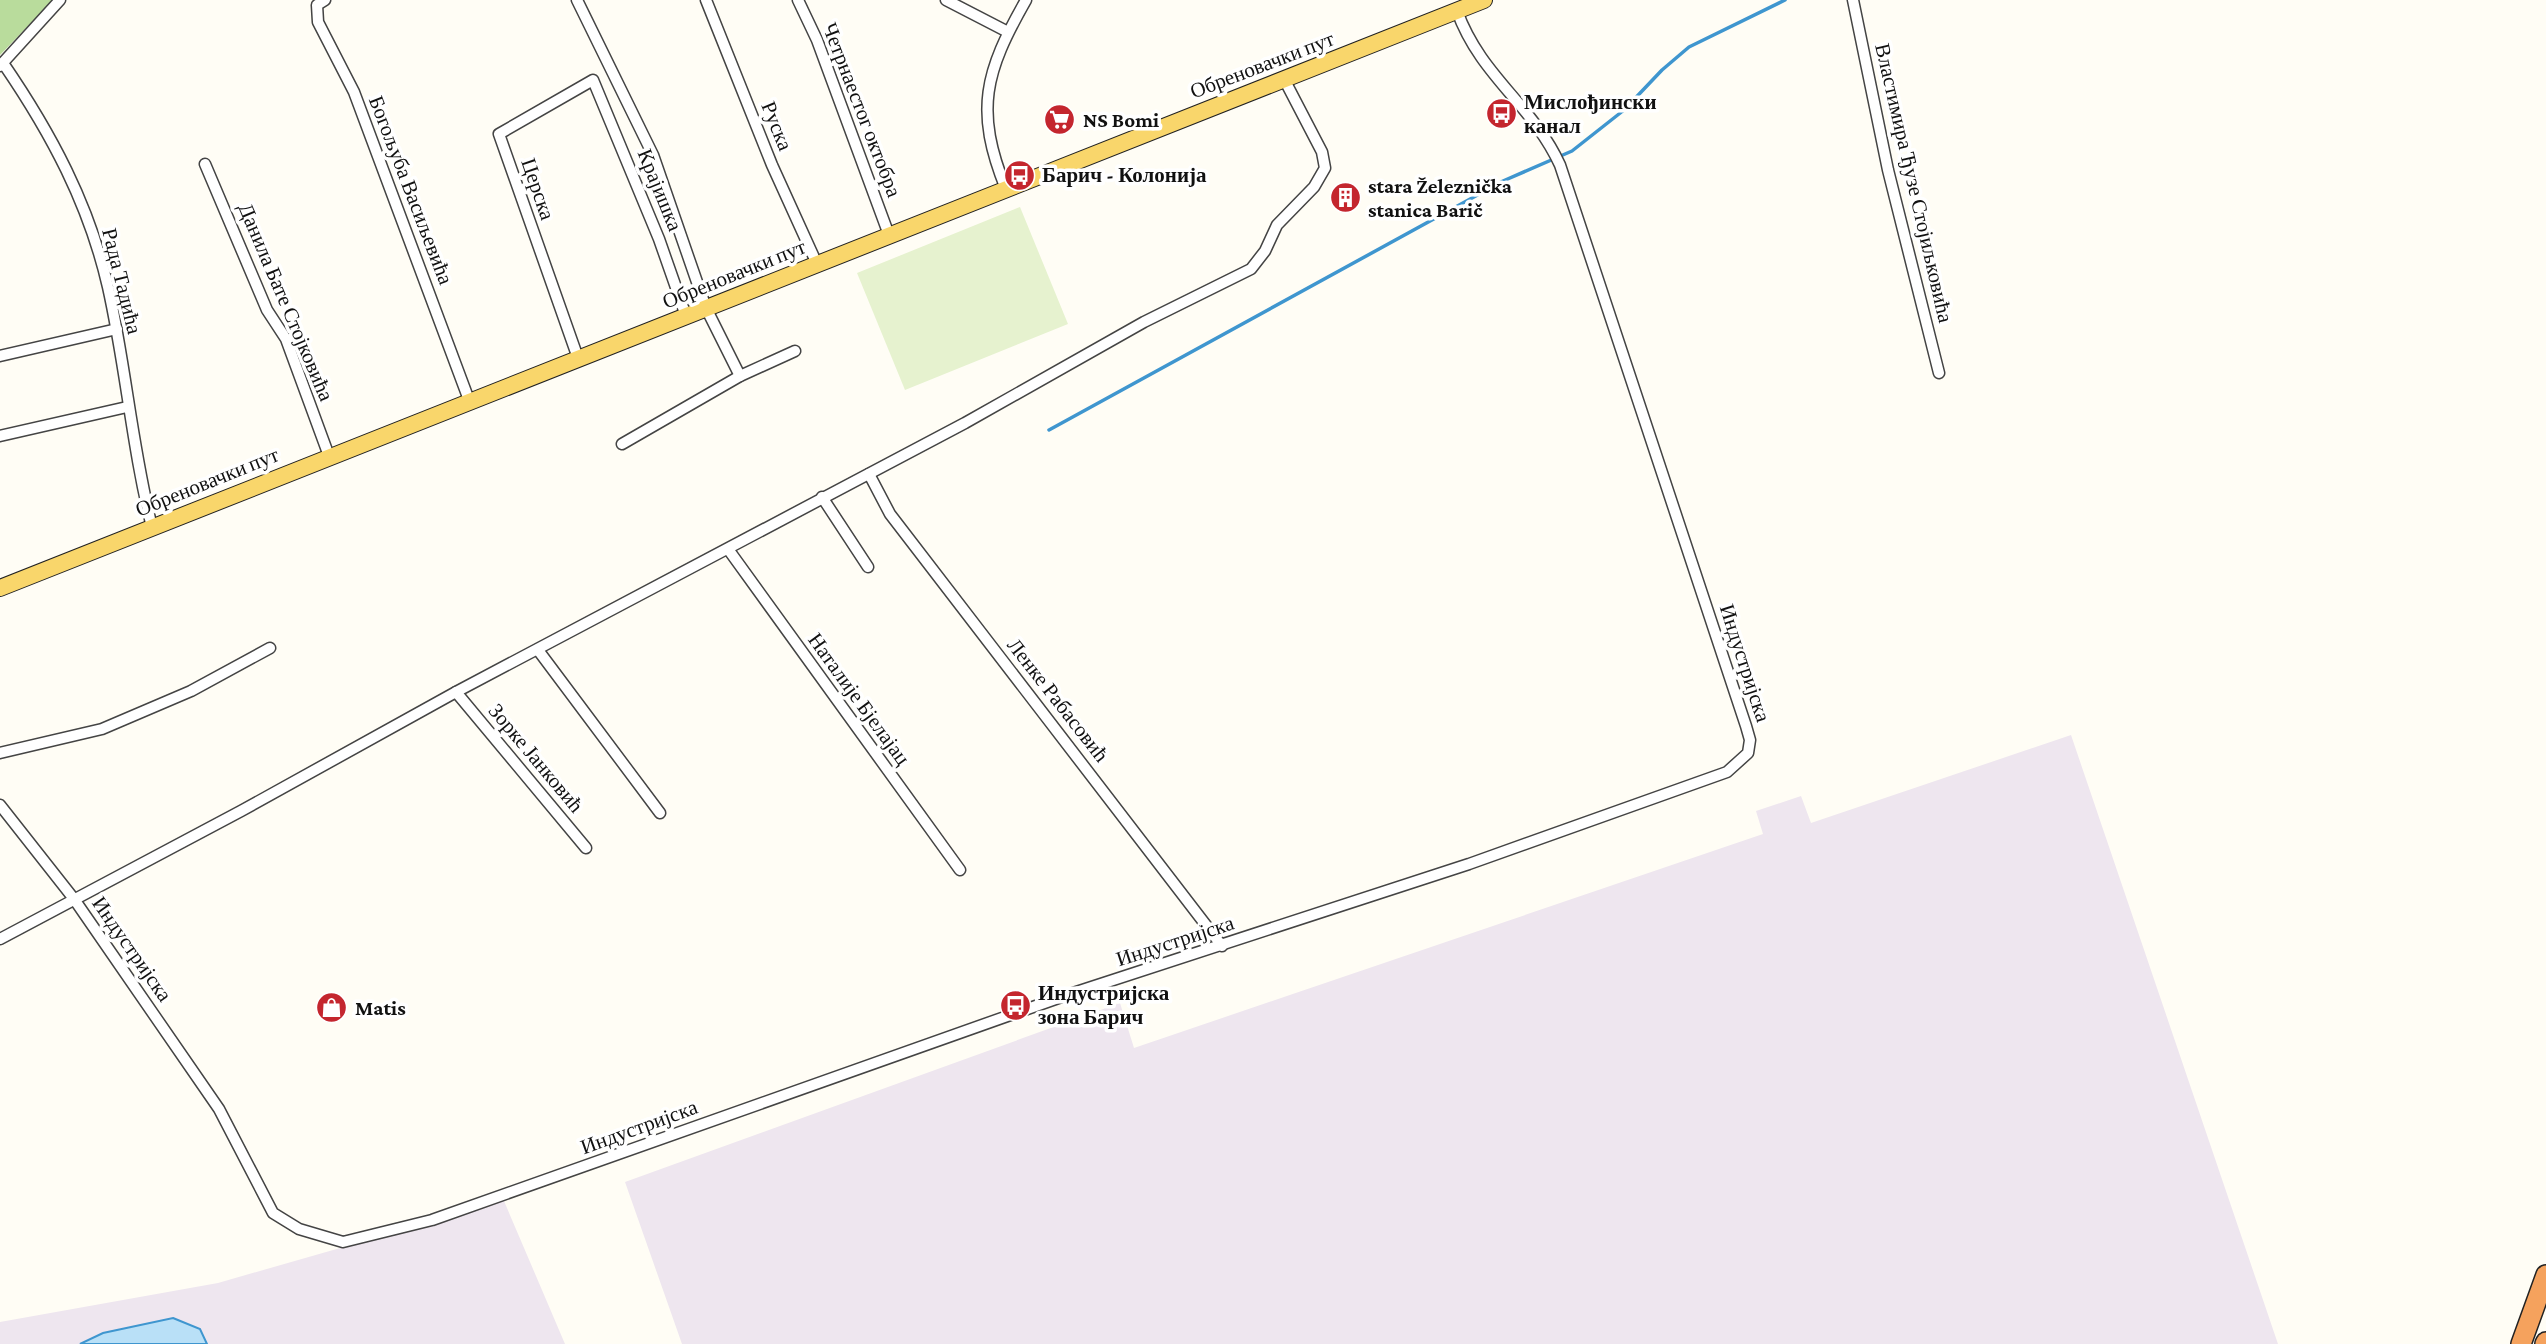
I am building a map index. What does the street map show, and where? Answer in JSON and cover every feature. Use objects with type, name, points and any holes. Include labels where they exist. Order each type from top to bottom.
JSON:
[{"type":"highway","points":[[2521,1344],[2546,1275]]},
{"type":"main road","name":"Обреновачки пут","points":[[0,588],[1484,0]]},
{"type":"street","name":"Рада Тадића","points":[[60,0],[2,65],[44,122],[67,170],[96,245],[117,329],[136,467],[152,527]]},
{"type":"street","name":"Богољуба Васиљевића","points":[[325,0],[317,5],[318,22],[354,92],[469,400]]},
{"type":"street","points":[[577,0],[653,155],[706,308],[740,376]]},
{"type":"street","name":"Руска","points":[[706,0],[767,153],[817,264]]},
{"type":"street","name":"Четрнаестог октобра","points":[[798,0],[817,40],[889,235]]},
{"type":"street","points":[[946,0],[1007,32]]},
{"type":"street","points":[[1006,189],[990,146],[986,112],[991,75],[1007,32],[1026,0]]},
{"type":"street","name":"Властимира Ђузе Стојиљковића","points":[[1853,0],[1888,170],[1939,373]]},
{"type":"street","name":"Индустријска","points":[[0,805],[74,900],[219,1110],[272,1213],[299,1229],[343,1242],[432,1220],[1064,996],[1480,860],[1727,772],[1748,753],[1750,740],[1560,165],[1536,123],[1472,47],[1457,11]]},
{"type":"street","points":[[0,939],[456,692],[869,474],[1143,323],[1251,269],[1265,251],[1277,225],[1314,187],[1325,168],[1322,152],[1283,79]]},
{"type":"street","name":"Крајишка","points":[[593,80],[659,239],[686,316]]},
{"type":"street","name":"Церска","points":[[578,358],[499,134],[593,80]]},
{"type":"street","name":"Данила Бате Стојковића","points":[[205,164],[267,310],[286,340],[329,456]]},
{"type":"street","points":[[0,356],[117,329]]},
{"type":"street","points":[[622,444],[740,376],[795,351]]},
{"type":"street","points":[[0,436],[127,407]]},
{"type":"street","name":"Ленке Рабасовић","points":[[869,474],[890,514],[1222,946]]},
{"type":"street","points":[[822,497],[868,567]]},
{"type":"street","name":"Наталије Бјелајац","points":[[728,549],[960,870]]},
{"type":"street","points":[[0,753],[102,729],[169,701],[270,648]]},
{"type":"street","points":[[538,650],[660,813]]},
{"type":"street","name":"Зорке Јанковић","points":[[456,692],[586,848]]},
{"type":"shaded area","points":[[2071,735],[2278,1344],[682,1344],[625,1182],[1120,1003],[1134,1048],[1763,834],[1756,811],[1801,796],[1811,823]]},
{"type":"shaded area","points":[[504,1201],[565,1344],[0,1344],[0,1322],[218,1283]]},
{"type":"green space","points":[[0,0],[53,0],[0,55]]},
{"type":"green space","points":[[1020,207],[1068,324],[905,390],[857,273]]},
{"type":"water","points":[[173,1318],[200,1329],[207,1344],[80,1344],[103,1333]]},
{"type":"waterway","points":[[1049,430],[1503,181],[1572,151],[1624,110],[1662,70],[1689,47],[1785,0]]},
{"type":"place","name":"Мислођински канал","points":[[1501,114]]},
{"type":"place","name":"NS Bomi","points":[[1060,120]]},
{"type":"place","name":"Барич - Колонија","points":[[1019,175]]},
{"type":"place","name":"stara Železnička stanica Barič","points":[[1345,198]]},
{"type":"place","name":"Индустријска зона Барич","points":[[1015,1005]]},
{"type":"place","name":"Matis","points":[[332,1008]]}]
